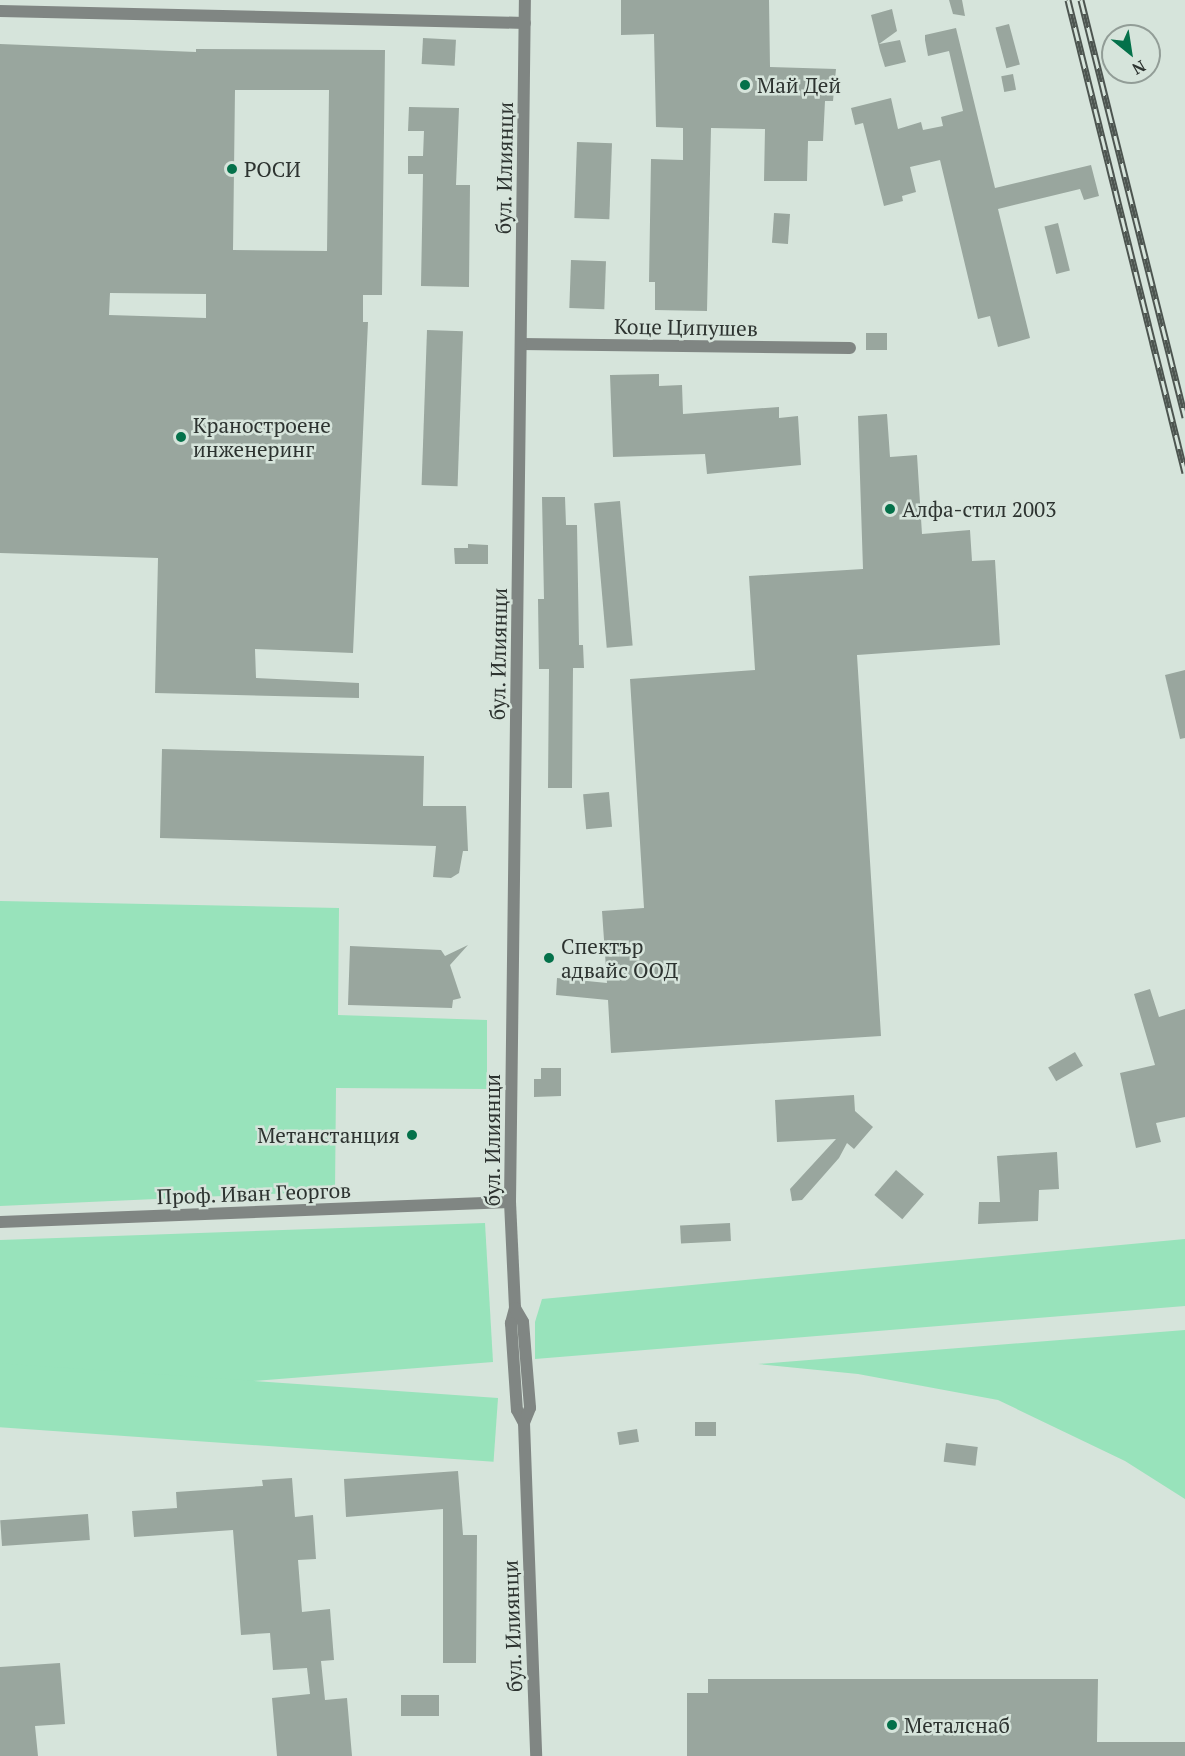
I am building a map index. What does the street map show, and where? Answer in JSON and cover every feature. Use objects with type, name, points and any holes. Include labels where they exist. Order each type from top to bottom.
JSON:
[{"type":"street","name":"бул. Илиянци","points":[[525,0],[510,1202],[515,1308],[511,1323],[517,1410],[524,1423],[536,1756]]},
{"type":"street","points":[[0,11],[525,23]]},
{"type":"street","name":"Коце Ципушев","points":[[521,344],[850,348]]},
{"type":"street","name":"Проф. Иван Георгов","points":[[0,1222],[510,1202]]},
{"type":"green space","points":[[0,901],[339,908],[338,1015],[487,1020],[487,1089],[336,1088],[335,1191],[0,1206]]},
{"type":"green space","points":[[485,1223],[493,1362],[0,1401],[0,1240]]},
{"type":"green space","points":[[1185,1239],[1185,1306],[535,1359],[535,1322],[542,1299]]},
{"type":"green space","points":[[1185,1330],[1185,1499],[1125,1461],[998,1400],[858,1374],[758,1364]]},
{"type":"green space","points":[[0,1363],[498,1398],[494,1462],[0,1427]]},
{"type":"building","name":"Май Дей","points":[[621,0],[769,0],[770,67],[836,69],[833,101],[825,101],[823,141],[808,141],[807,181],[764,181],[765,129],[711,128],[707,311],[655,310],[655,282],[649,282],[651,159],[683,160],[683,128],[656,127],[654,34],[621,35]]},
{"type":"building","points":[[949,0],[962,0],[965,16],[953,14]]},
{"type":"building","points":[[892,9],[897,31],[879,44],[900,40],[906,62],[885,67],[871,15]]},
{"type":"building","points":[[1009,24],[1020,65],[1006,68],[995,28]]},
{"type":"building","points":[[956,28],[995,188],[1091,165],[1099,196],[1084,200],[1080,189],[998,209],[1030,338],[998,347],[990,316],[978,319],[940,160],[910,167],[916,192],[902,196],[903,201],[884,206],[863,123],[855,125],[851,108],[891,98],[898,129],[921,122],[923,130],[943,126],[941,117],[963,111],[949,51],[928,56],[925,40],[925,35]]},
{"type":"building","points":[[423,38],[456,40],[455,66],[422,64]]},
{"type":"building","points":[[0,44],[196,52],[196,49],[385,50],[382,295],[363,295],[363,322],[368,322],[353,653],[255,649],[256,678],[359,683],[359,698],[155,693],[158,558],[0,553]],"holes":[[[235,90],[329,90],[327,251],[233,250]],[[110,293],[206,294],[206,318],[109,315]]]},
{"type":"building","points":[[1013,74],[1016,90],[1004,92],[1001,76]]},
{"type":"building","points":[[409,107],[459,108],[456,185],[470,185],[469,287],[421,286],[423,174],[408,174],[408,156],[423,156],[424,131],[408,131]]},
{"type":"building","points":[[577,142],[612,143],[609,219],[574,218]]},
{"type":"building","points":[[774,213],[790,214],[788,244],[772,243]]},
{"type":"building","points":[[1058,223],[1070,271],[1056,274],[1044,226]]},
{"type":"building","points":[[571,260],[606,261],[604,309],[569,308]]},
{"type":"building","points":[[427,330],[463,331],[458,486],[422,485]]},
{"type":"building","points":[[866,333],[887,333],[887,350],[866,350]]},
{"type":"building","points":[[659,374],[659,386],[682,385],[683,414],[779,407],[779,418],[798,416],[801,465],[707,474],[705,454],[613,457],[610,375]]},
{"type":"building","points":[[887,414],[890,457],[917,455],[922,534],[970,530],[972,561],[995,560],[1000,645],[857,655],[881,1036],[611,1053],[608,1000],[556,995],[557,978],[607,983],[602,911],[644,908],[630,679],[755,670],[749,576],[863,569],[858,416]]},
{"type":"building","points":[[542,497],[565,497],[566,525],[577,525],[579,645],[583,645],[584,668],[573,668],[572,788],[548,788],[549,669],[539,669],[538,599],[544,599]]},
{"type":"building","points":[[620,501],[633,645],[607,648],[594,503]]},
{"type":"building","points":[[468,544],[488,545],[488,564],[455,564],[454,548],[468,548]]},
{"type":"building","points":[[1185,670],[1185,738],[1180,739],[1165,675]]},
{"type":"building","points":[[162,749],[424,756],[423,806],[466,806],[468,851],[463,851],[459,873],[451,878],[433,877],[436,846],[160,838]]},
{"type":"building","points":[[609,792],[612,827],[586,829],[583,794]]},
{"type":"building","points":[[468,945],[450,965],[461,998],[453,1000],[452,1008],[348,1005],[350,946],[441,950],[445,956]]},
{"type":"building","points":[[1150,989],[1159,1017],[1185,1009],[1185,1117],[1156,1123],[1161,1142],[1136,1148],[1120,1073],[1155,1065],[1134,994]]},
{"type":"building","points":[[1075,1052],[1083,1066],[1056,1081],[1048,1068]]},
{"type":"building","points":[[541,1068],[561,1068],[561,1096],[534,1097],[534,1079],[541,1079]]},
{"type":"building","points":[[854,1095],[855,1111],[873,1127],[854,1149],[847,1143],[839,1158],[802,1200],[792,1201],[790,1189],[836,1139],[777,1142],[775,1100]]},
{"type":"building","points":[[1057,1152],[1059,1189],[1039,1190],[1038,1221],[978,1224],[979,1202],[1000,1202],[997,1156]]},
{"type":"building","points":[[896,1170],[924,1194],[902,1219],[874,1195]]},
{"type":"building","points":[[730,1223],[731,1241],[681,1244],[680,1226]]},
{"type":"building","points":[[695,1422],[716,1422],[716,1436],[695,1436]]},
{"type":"building","points":[[637,1429],[639,1442],[619,1445],[617,1432]]},
{"type":"building","points":[[946,1443],[978,1447],[975,1466],[944,1462]]},
{"type":"building","points":[[458,1471],[463,1535],[477,1535],[476,1663],[443,1663],[443,1509],[346,1517],[344,1479]]},
{"type":"building","points":[[292,1478],[295,1517],[313,1515],[316,1559],[298,1560],[302,1612],[330,1609],[334,1660],[321,1661],[325,1700],[347,1698],[352,1756],[277,1756],[272,1698],[310,1694],[307,1668],[273,1670],[270,1633],[241,1635],[233,1530],[134,1537],[132,1511],[177,1508],[176,1492],[263,1486],[262,1480]]},
{"type":"building","points":[[88,1514],[90,1540],[2,1546],[0,1520]]},
{"type":"building","points":[[60,1663],[65,1724],[35,1726],[38,1756],[0,1756],[0,1667]]},
{"type":"building","name":"Металснаб","points":[[708,1679],[1098,1679],[1097,1742],[1185,1742],[1185,1756],[687,1756],[687,1693],[708,1693]]},
{"type":"building","points":[[401,1695],[439,1695],[439,1716],[401,1716]]},
{"type":"railway","points":[[1068,0],[1185,473]]},
{"type":"railway","points":[[1081,0],[1185,417]]},
{"type":"place","name":"Май Дей","points":[[745,85]]},
{"type":"place","name":"РОСИ","points":[[232,169]]},
{"type":"place","name":"Краностроене инженеринг","points":[[181,437]]},
{"type":"place","name":"Алфа-стил 2003","points":[[890,509]]},
{"type":"place","name":"Спектър адвайс ООД","points":[[549,958]]},
{"type":"place","name":"Метанстанция","points":[[412,1135]]},
{"type":"place","name":"Металснаб","points":[[892,1725]]}]
